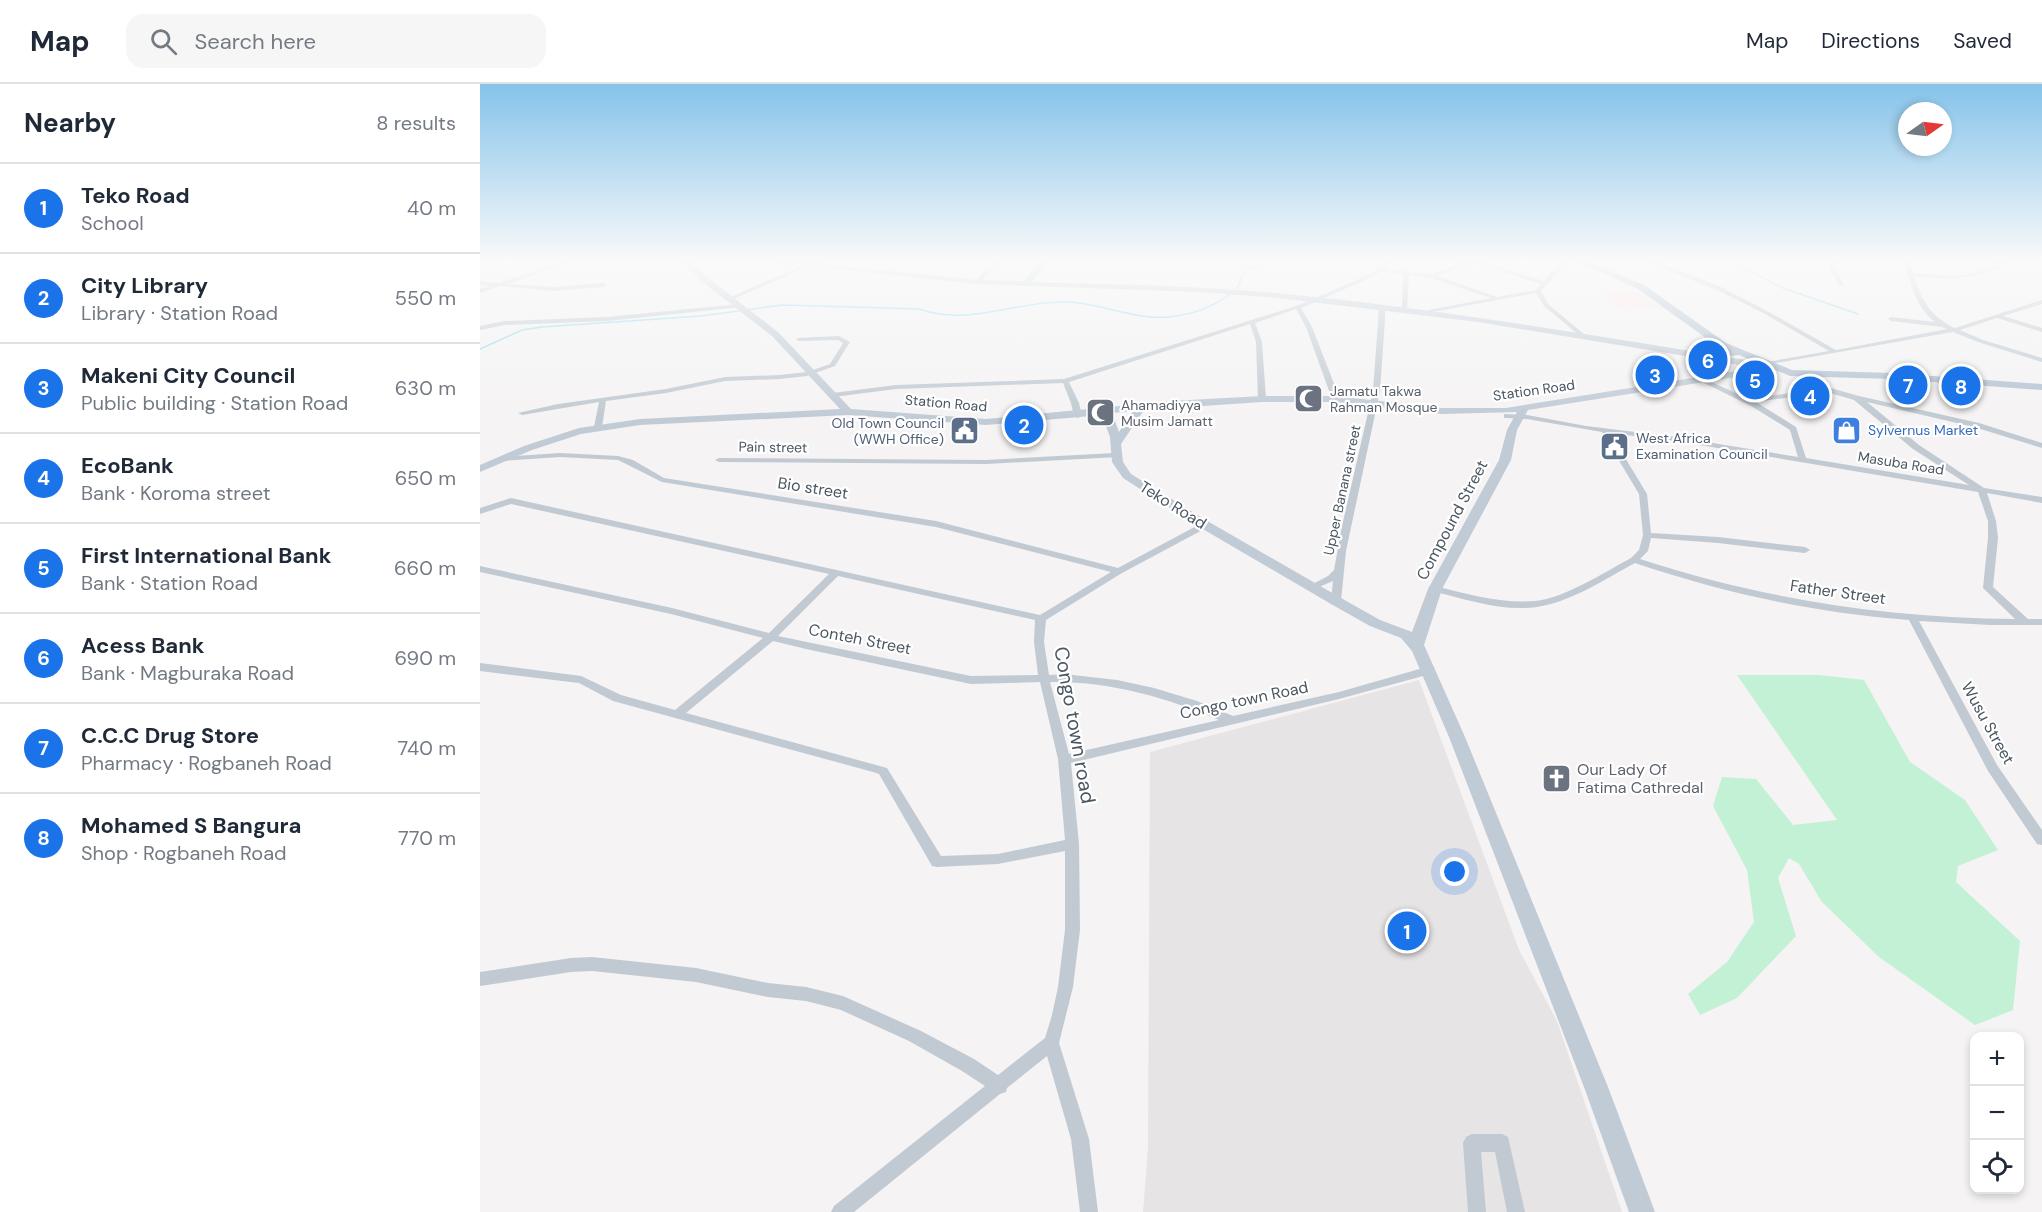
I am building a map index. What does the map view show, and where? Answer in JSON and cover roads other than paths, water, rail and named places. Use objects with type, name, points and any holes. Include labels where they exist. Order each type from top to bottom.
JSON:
[{"type":"main road","points":[[1678,313],[1748,361],[1772,366],[1797,379],[1822,374],[1892,376],[2040,388]]},
{"type":"main road","points":[[1727,346],[1748,361]]},
{"type":"street","points":[[480,328],[505,323],[693,313]]},
{"type":"street","points":[[748,313],[775,334],[848,412]]},
{"type":"street","points":[[832,395],[896,387],[1065,381],[1281,313]]},
{"type":"street","points":[[1301,313],[1309,327],[1336,399]]},
{"type":"street","name":"Upper Banana street","points":[[1336,601],[1339,571],[1374,403],[1381,354],[1382,313]]},
{"type":"street","points":[[1433,313],[1748,361]]},
{"type":"street","points":[[1555,313],[1582,335]]},
{"type":"street","points":[[1767,313],[1836,352]]},
{"type":"street","points":[[1929,313],[1955,330],[2042,360]]},
{"type":"street","points":[[1772,366],[1955,330],[2011,313]]},
{"type":"street","points":[[1999,317],[2042,330]]},
{"type":"street","points":[[1891,319],[1946,326]]},
{"type":"street","points":[[1252,322],[1259,342],[1262,399]]},
{"type":"street","points":[[522,412],[572,402],[667,391],[724,379],[763,378],[813,372],[833,365],[846,340],[799,339]]},
{"type":"street","name":"Station Road","points":[[1736,374],[1748,361]]},
{"type":"street","name":"Station Road","points":[[480,469],[557,438],[598,427],[674,420],[848,412],[986,422],[1262,399],[1336,399],[1442,411],[1507,413],[1772,366]]},
{"type":"street","points":[[1700,379],[1748,401],[1795,431],[1803,460]]},
{"type":"street","points":[[1797,379],[1857,398],[1976,425],[2042,446]]},
{"type":"street","points":[[1797,379],[1808,393]]},
{"type":"street","points":[[1065,381],[1075,402],[1078,416]]},
{"type":"street","points":[[1748,401],[1828,389]]},
{"type":"street","points":[[1857,398],[1917,447],[1982,490],[1992,521],[1993,538],[1988,588],[2025,622]]},
{"type":"street","points":[[598,427],[603,399]]},
{"type":"street","points":[[1116,450],[1140,408]]},
{"type":"street","name":"Compound Street","points":[[1416,645],[1435,589],[1505,460],[1512,430],[1522,412]]},
{"type":"street","name":"Masuba Road","points":[[1522,412],[1604,430],[1677,439],[2042,500]]},
{"type":"street","name":"Teko Road","points":[[1107,413],[1118,465],[1127,476],[1205,525],[1416,645],[1428,667],[1596,1087],[1642,1212]]},
{"type":"street","points":[[1507,413],[1512,430]]},
{"type":"street","points":[[1435,589],[1500,604],[1537,604],[1573,592],[1634,560],[1643,551],[1647,536],[1642,490],[1604,430]]},
{"type":"street","name":"Pain street","points":[[718,460],[974,462],[1116,450]]},
{"type":"street","name":"Bio street","points":[[502,459],[560,455],[627,459],[662,480],[936,524],[1119,571]]},
{"type":"street","points":[[480,511],[511,501],[1041,618],[1119,571],[1205,525]]},
{"type":"street","points":[[1647,536],[1718,540],[1806,550]]},
{"type":"street","name":"Father Street","points":[[1634,560],[1687,579],[1819,606],[1912,618],[2042,622]]},
{"type":"street","name":"Conteh Street","points":[[480,569],[672,611],[806,646],[971,680],[1044,678],[1117,684],[1193,704],[1233,722]]},
{"type":"street","name":"Upper Banana street","points":[[1312,587],[1331,578],[1339,571]]},
{"type":"street","points":[[676,714],[772,636],[836,573]]},
{"type":"street","name":"Congo town road","points":[[1041,618],[1038,634],[1044,678],[1064,760],[1072,844],[1074,920],[1070,970],[1062,1008],[1051,1043]]},
{"type":"street","name":"Wusu Street","points":[[1912,618],[1992,768],[2042,840]]},
{"type":"street","points":[[1393,633],[1421,625]]},
{"type":"street","name":"Teko Road","points":[[1393,633],[1428,667]]},
{"type":"street","points":[[480,667],[581,680],[617,698],[743,730],[883,771],[937,862],[998,859],[1072,844]]},
{"type":"street","name":"Congo town Road","points":[[1064,760],[1159,735],[1233,722],[1386,684],[1428,667]]},
{"type":"street","points":[[480,979],[591,964],[696,975],[768,990],[806,994],[843,1003],[915,1036],[968,1065],[1000,1086]]},
{"type":"street","points":[[840,1212],[1051,1043],[1080,1139],[1089,1212]]},
{"type":"street","points":[[1477,1212],[1472,1143],[1502,1143],[1516,1212]]},
{"type":"waterway","points":[[480,349],[522,330],[542,327],[726,313]]},
{"type":"waterway","points":[[933,313],[957,315],[988,313]]},
{"type":"waterway","points":[[1125,313],[1156,317],[1194,313]]},
{"type":"waterway","points":[[1854,313],[1858,314]]},
{"type":"place","name":"Acess Bank","points":[[1708,360]]},
{"type":"place","name":"Makeni City Council","points":[[1655,375]]},
{"type":"place","name":"First International Bank","points":[[1755,380]]},
{"type":"place","name":"C.C.C Drug Store","points":[[1908,385]]},
{"type":"place","name":"Mohamed S Bangura","points":[[1961,386]]},
{"type":"place","name":"EcoBank","points":[[1810,396]]},
{"type":"place","name":"Jamatu Takwa Rahman Mosque","points":[[1309,399]]},
{"type":"place","name":"Ahamadiyya Musim Jamatt","points":[[1100,413]]},
{"type":"place","name":"City Library","points":[[1024,425]]},
{"type":"place","name":"Sylvernus Market","points":[[1847,430]]},
{"type":"place","name":"Old Town Council (WWH Office)","points":[[965,431]]},
{"type":"place","name":"West Africa Examination Council","points":[[1615,446]]},
{"type":"place","name":"Our Lady Of Fatima Cathredal","points":[[1556,778]]},
{"type":"place","name":"Teko Road","points":[[1407,931]]}]
